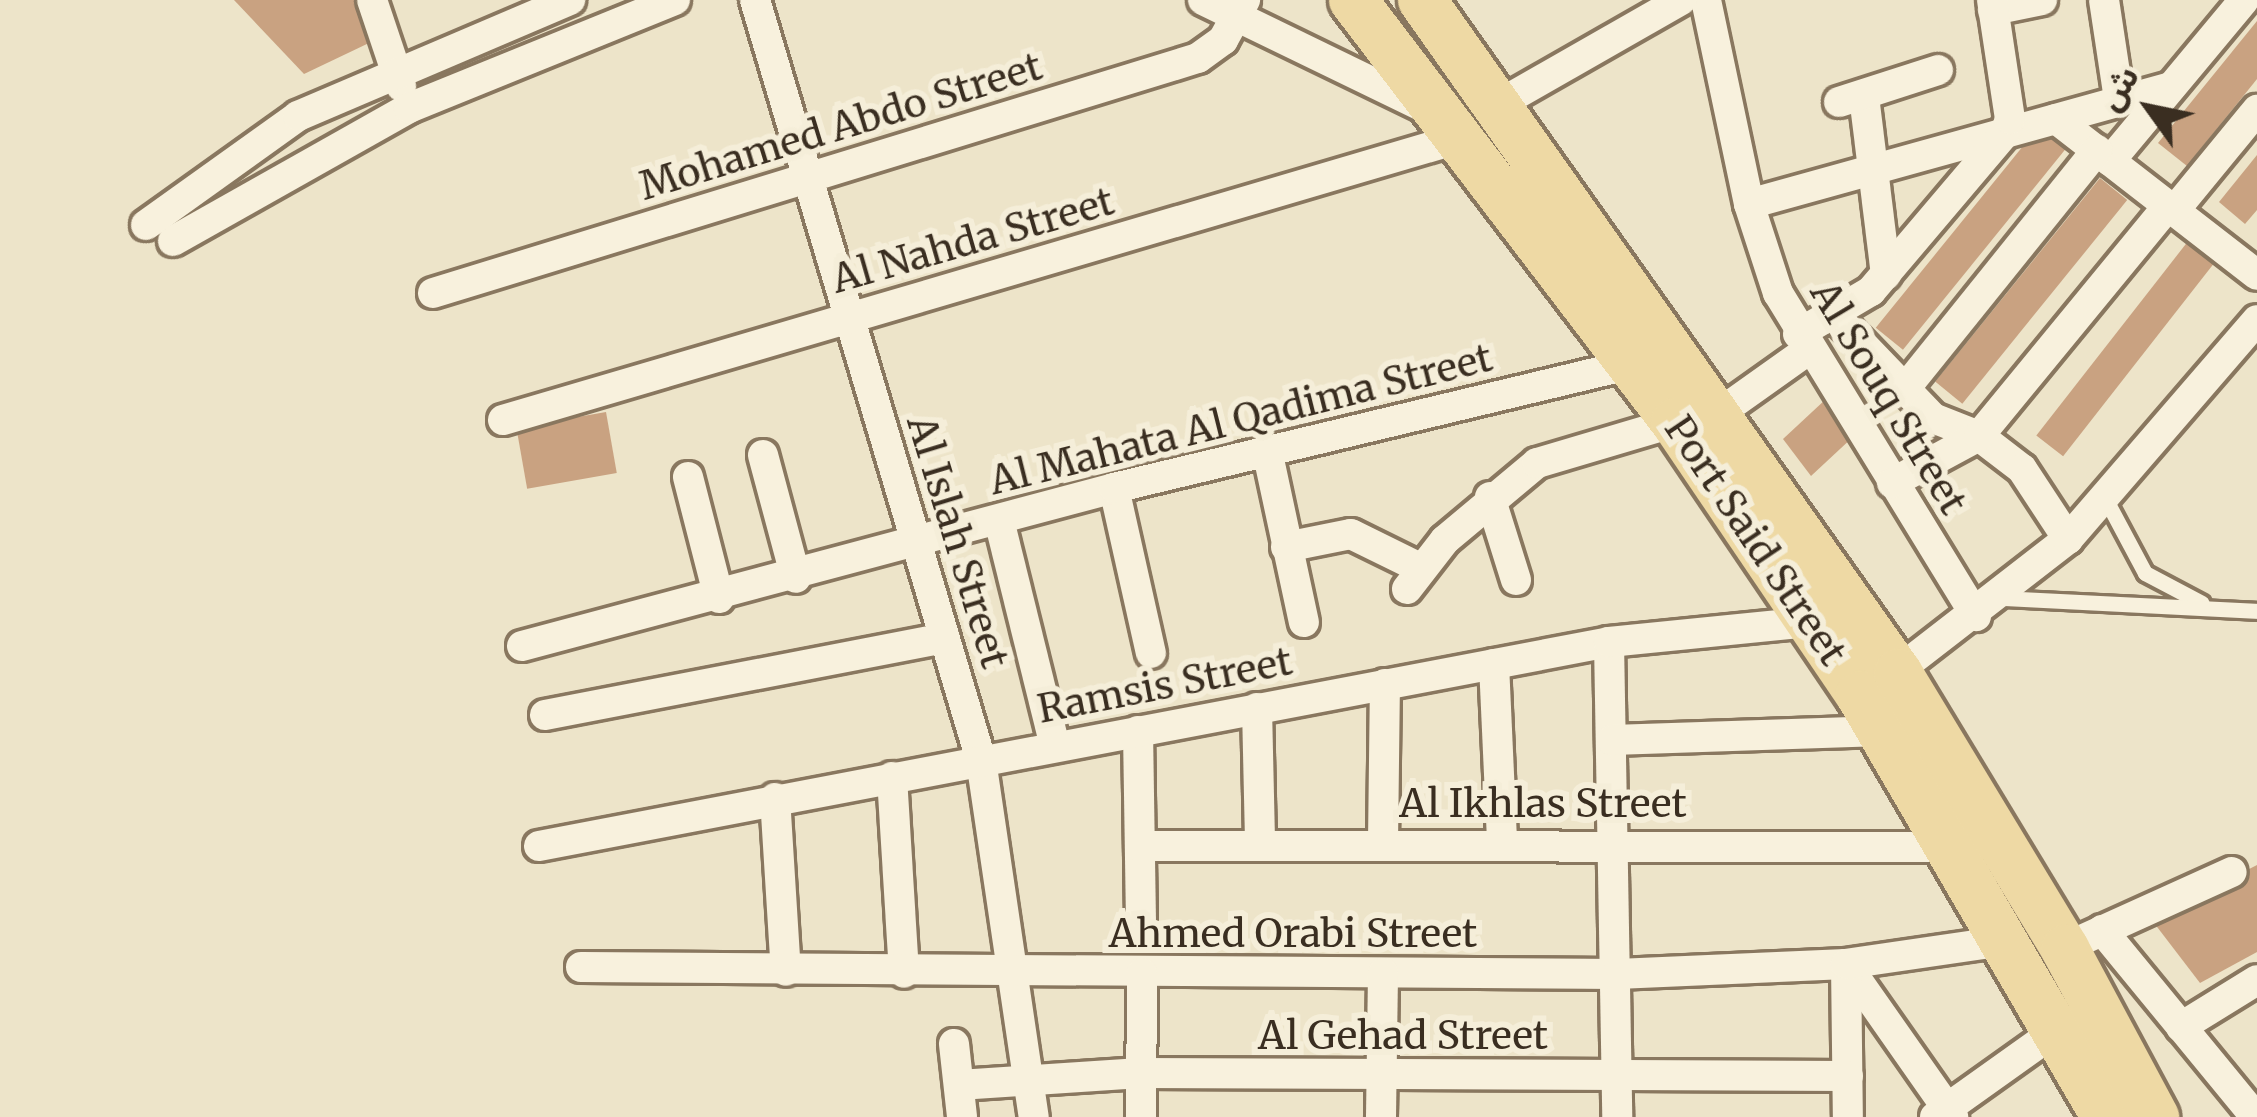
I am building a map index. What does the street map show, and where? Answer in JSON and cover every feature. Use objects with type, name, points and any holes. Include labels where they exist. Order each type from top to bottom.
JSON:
[{"type":"main road","name":"Port Said Street","points":[[1353,0],[1470,122],[1697,418],[1880,700],[1947,847],[2106,1117]]},
{"type":"main road","name":"Port Said Street","points":[[1422,0],[1470,122],[1632,364],[1697,418],[1809,622],[2084,940],[2155,1117]]},
{"type":"street","points":[[372,0],[410,108]]},
{"type":"street","points":[[146,225],[259,140],[394,69],[570,0]]},
{"type":"street","points":[[173,241],[410,108],[675,0]]},
{"type":"street","name":"Al Islah Street","points":[[755,0],[981,760],[1034,1117]]},
{"type":"street","points":[[1203,0],[1243,8],[1470,122]]},
{"type":"street","name":"Al Nahda Street","points":[[503,420],[1470,122],[1681,0]]},
{"type":"street","name":"Al Souq Street","points":[[1706,0],[1750,204],[1803,342],[1976,616]]},
{"type":"street","points":[[1286,547],[1351,534],[1415,579],[1490,496],[1581,445],[1697,418],[1803,342],[1886,275],[2005,133],[2010,119],[1993,5],[2042,0]]},
{"type":"street","points":[[2104,0],[2119,99]]},
{"type":"street","points":[[1904,390],[2103,155],[2171,87],[2244,0]]},
{"type":"street","name":"Mohamed Abdo Street","points":[[433,293],[1198,58],[1243,8]]},
{"type":"street","points":[[1886,275],[1873,169],[1851,98],[1938,70]]},
{"type":"street","points":[[1750,204],[2171,87]]},
{"type":"street","points":[[1892,482],[1978,436],[2257,110]]},
{"type":"street","points":[[2056,118],[2257,275]]},
{"type":"street","points":[[1835,316],[1933,418],[1978,436],[2022,469],[2068,539]]},
{"type":"street","points":[[1612,740],[1880,700],[2068,539],[2257,320]]},
{"type":"street","name":"Al Mahata Al Qadima Street","points":[[522,646],[796,578],[1114,488],[1632,364]]},
{"type":"street","points":[[1267,450],[1304,622]]},
{"type":"street","points":[[763,455],[796,578]]},
{"type":"street","points":[[688,476],[719,598]]},
{"type":"street","points":[[1114,488],[1151,653]]},
{"type":"street","points":[[1490,496],[1516,580]]},
{"type":"street","points":[[999,520],[1055,746]]},
{"type":"street","name":"Ramsis Street","points":[[539,846],[1610,642],[1809,622]]},
{"type":"street","points":[[544,715],[945,638]]},
{"type":"street","points":[[1610,642],[1617,1117]]},
{"type":"street","points":[[1494,664],[1502,842]]},
{"type":"street","points":[[1383,843],[1384,684]]},
{"type":"street","points":[[1257,708],[1260,845]]},
{"type":"street","points":[[1138,730],[1141,923]]},
{"type":"street","points":[[892,777],[904,973]]},
{"type":"street","points":[[775,798],[786,970]]},
{"type":"street","name":"Al Ikhlas Street","points":[[1140,846],[1615,841],[1947,847]]},
{"type":"street","points":[[2232,872],[2084,940],[2181,1027],[2252,1114]]},
{"type":"street","name":"Ahmed Orabi Street","points":[[581,967],[904,973],[1617,974],[1846,964],[2002,941]]},
{"type":"street","points":[[1846,964],[1849,1117]]},
{"type":"street","points":[[1846,964],[1945,1114],[2054,1032]]},
{"type":"street","points":[[1141,1117],[1142,973]]},
{"type":"street","points":[[1381,1117],[1383,973]]},
{"type":"street","points":[[2181,1027],[2257,980]]},
{"type":"street","points":[[954,1044],[962,1117]]},
{"type":"street","name":"Al Gehad Street","points":[[958,1085],[1141,1073],[1848,1076]]},
{"type":"lane","points":[[2105,498],[2145,573],[2202,603]]},
{"type":"lane","points":[[2002,598],[2202,603],[2257,611]]},
{"type":"building","points":[[234,0],[358,0],[369,43],[304,74]]},
{"type":"building","points":[[2257,21],[2257,79],[2187,166],[2158,143]]},
{"type":"building","points":[[2040,125],[2067,147],[1903,350],[1876,328]]},
{"type":"building","points":[[2257,155],[2257,210],[2245,224],[2219,202]]},
{"type":"building","points":[[2100,178],[2127,200],[1962,404],[1935,382]]},
{"type":"building","points":[[2189,240],[2216,261],[2063,456],[2036,435]]},
{"type":"building","points":[[1826,399],[1854,436],[1811,476],[1783,439]]},
{"type":"building","points":[[606,412],[617,473],[527,489],[516,428]]},
{"type":"building","points":[[2257,865],[2257,952],[2200,983],[2151,919]]}]
